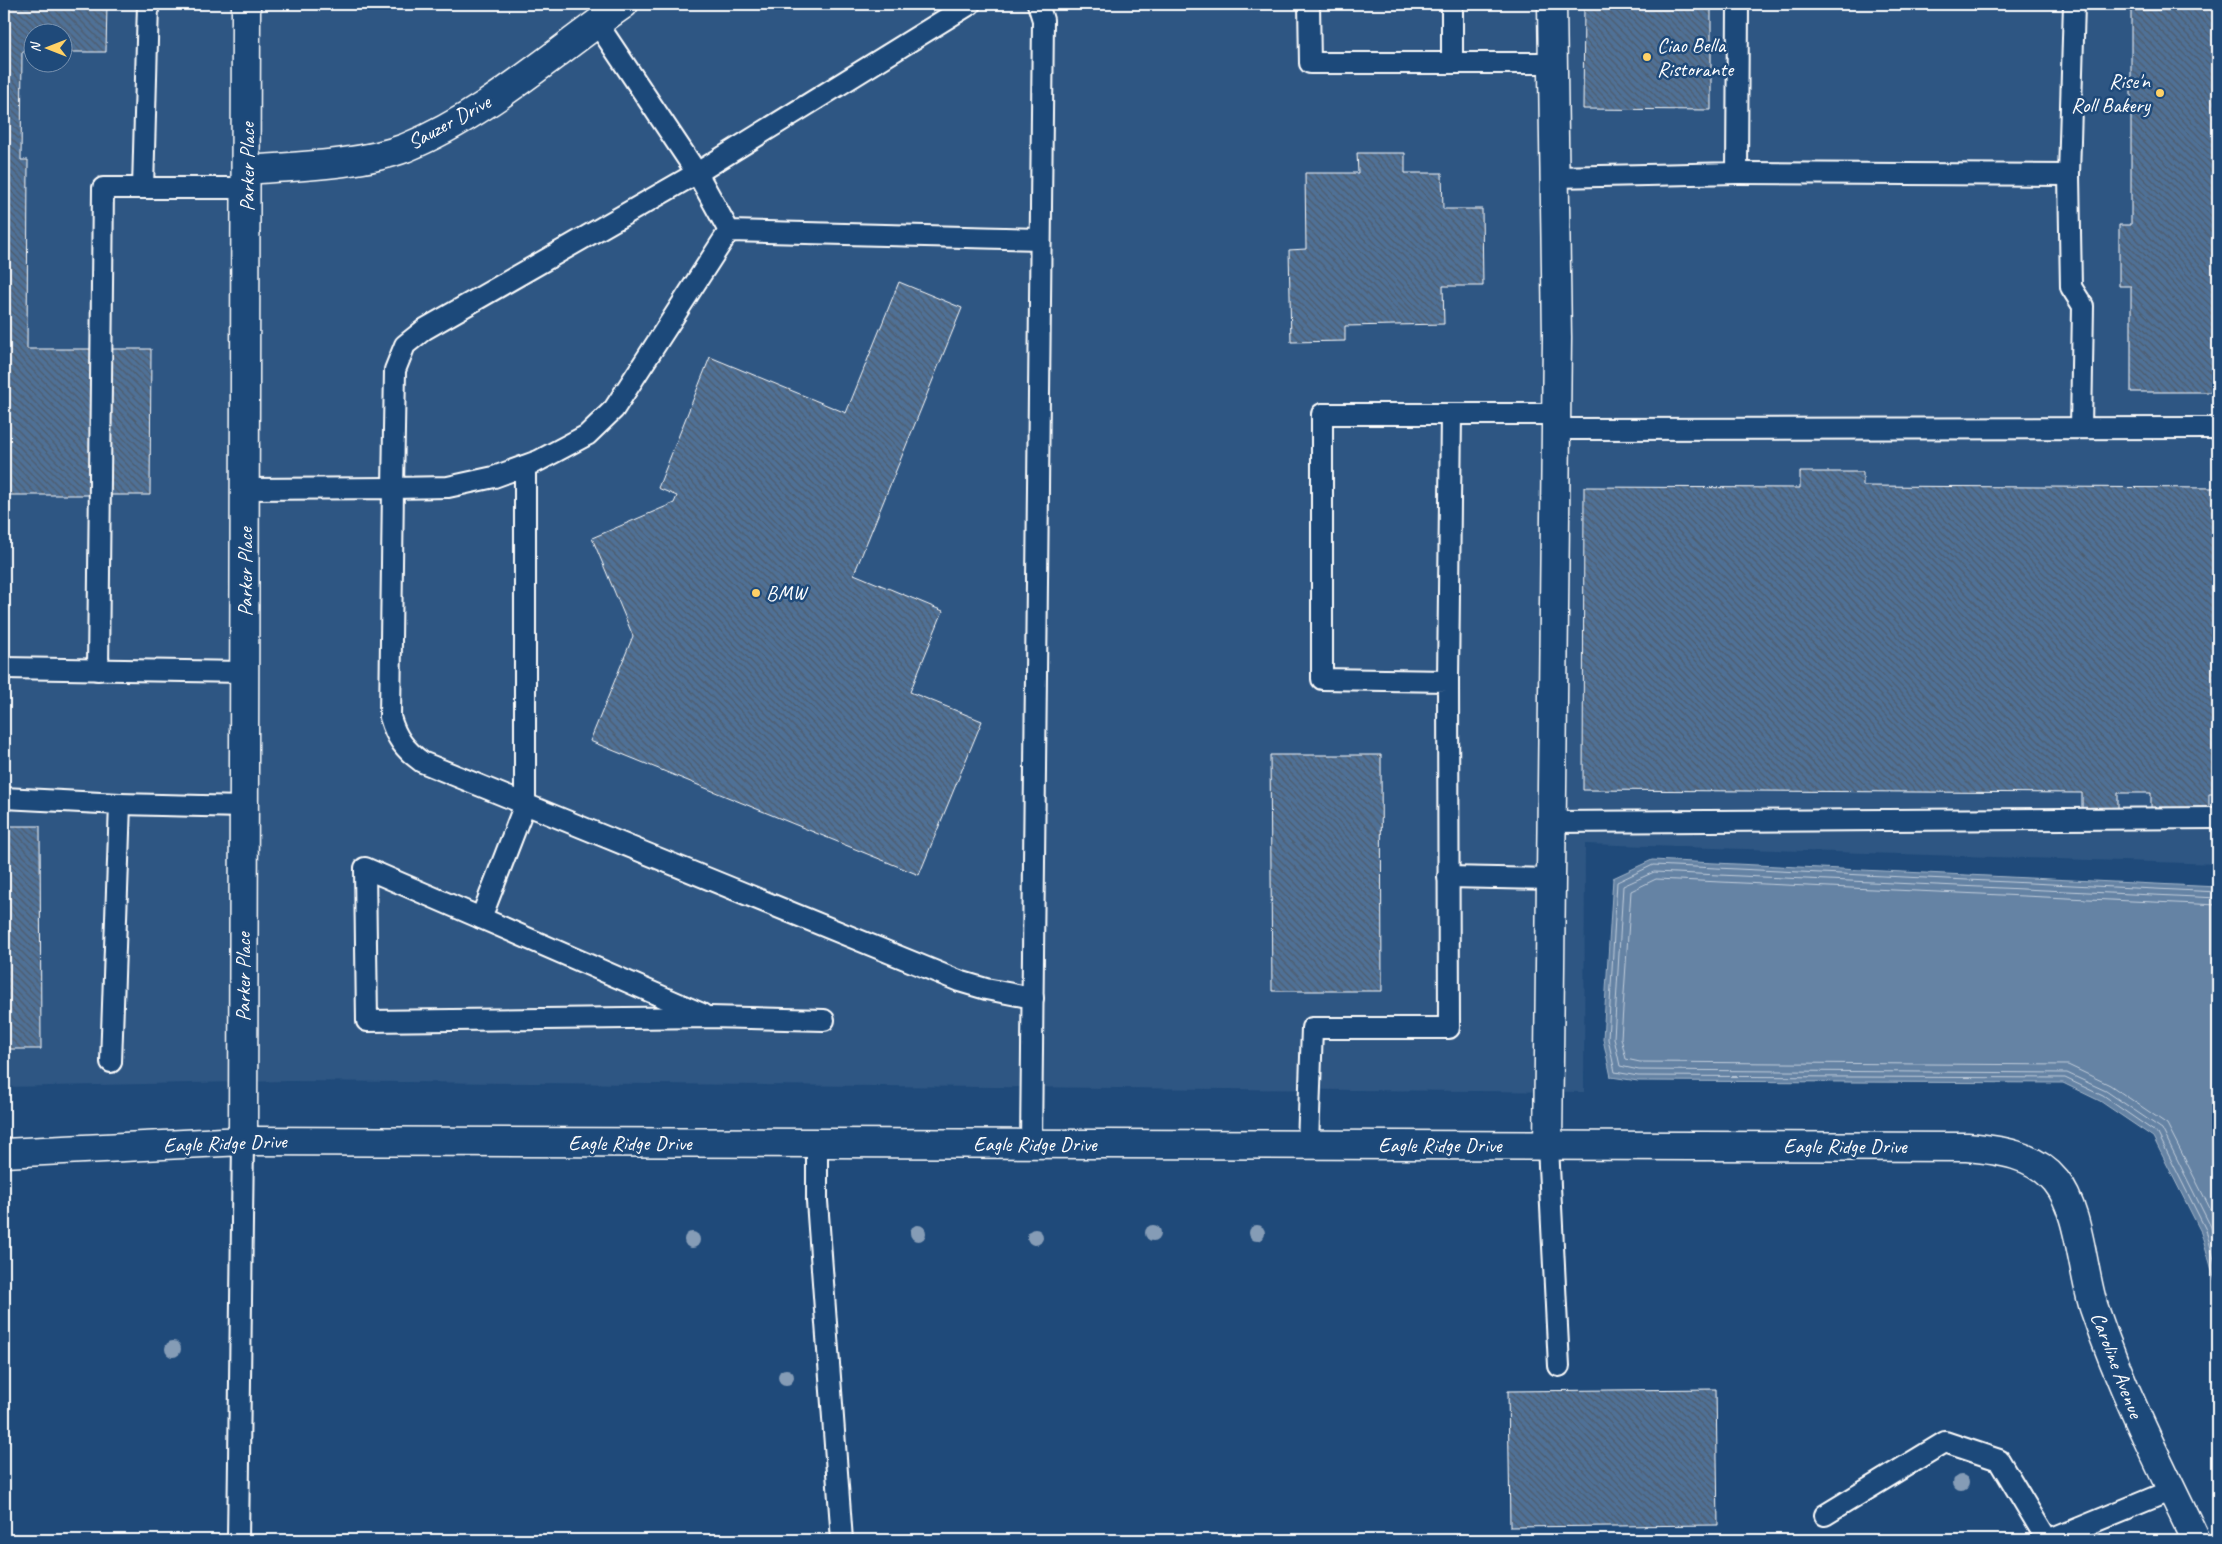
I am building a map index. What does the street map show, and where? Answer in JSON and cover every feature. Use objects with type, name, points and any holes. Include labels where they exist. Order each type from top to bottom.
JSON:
[{"type":"street","name":"Parker Place","points":[[243,1141],[246,4]]},
{"type":"street","name":"Sauzer Drive","points":[[247,179],[345,162],[404,148],[446,128],[492,100],[624,4]]},
{"type":"street","points":[[1548,1146],[1556,422],[1552,4]]},
{"type":"street","name":"Eagle Ridge Drive","points":[[4,1153],[243,1141],[1967,1147],[2004,1151],[2030,1160],[2045,1170],[2057,1182]]},
{"type":"street","name":"Caroline Avenue","points":[[2057,1182],[2069,1204],[2094,1306],[2122,1387],[2196,1540]]},
{"type":"lane","points":[[143,188],[148,4]]},
{"type":"lane","points":[[970,4],[697,173],[425,328],[405,345],[395,370],[390,717],[396,736],[407,751],[422,762],[959,981],[986,989],[1033,998]]},
{"type":"lane","points":[[1031,1143],[1043,20],[1038,4]]},
{"type":"lane","points":[[1309,4],[1310,63],[1553,63]]},
{"type":"lane","points":[[1452,4],[1452,63]]},
{"type":"lane","points":[[1736,173],[1738,4]]},
{"type":"lane","points":[[2074,4],[2068,175],[2071,287],[2083,306],[2081,428]]},
{"type":"lane","points":[[597,23],[697,173],[729,231]]},
{"type":"lane","points":[[1555,177],[1736,173],[2068,175]]},
{"type":"lane","points":[[98,670],[103,188],[143,188],[247,179]]},
{"type":"lane","points":[[729,231],[1040,239]]},
{"type":"lane","points":[[246,488],[448,486],[494,477],[525,466],[587,435],[614,408],[729,231]]},
{"type":"lane","points":[[1448,681],[1322,679],[1322,414],[1451,414],[1556,422],[2218,428]]},
{"type":"lane","points":[[1308,1145],[1312,1028],[1449,1028],[1448,681],[1451,414]]},
{"type":"lane","points":[[481,918],[525,804],[525,466]]},
{"type":"lane","points":[[4,668],[244,672]]},
{"type":"lane","points":[[4,798],[120,804],[243,807]]},
{"type":"lane","points":[[111,1062],[120,804]]},
{"type":"lane","points":[[1551,822],[2218,818]]},
{"type":"lane","points":[[710,1017],[365,868],[367,1021],[710,1017],[824,1020]]},
{"type":"lane","points":[[1448,877],[1551,879]]},
{"type":"lane","points":[[238,1540],[243,1141]]},
{"type":"lane","points":[[816,1144],[817,1202],[842,1540]]},
{"type":"lane","points":[[1548,1146],[1559,1366]]},
{"type":"lane","points":[[1825,1515],[1945,1442],[1998,1460],[2049,1540],[2172,1490]]},
{"type":"shaded area","points":[[4,4],[2218,4],[2218,864],[1585,844],[1584,1092],[289,1081],[4,1087]]},
{"type":"water","points":[[1652,860],[2218,887],[2218,1291],[2201,1232],[2153,1137],[2100,1101],[2063,1083],[1638,1081],[1611,1077],[1603,1039],[1613,878]]},
{"type":"building","points":[[4,4],[107,4],[106,52],[72,52],[72,22],[22,22],[21,160],[28,160],[27,349],[151,349],[150,495],[4,495]]},
{"type":"building","name":"Ciao Bella Ristorante","points":[[1584,4],[1711,4],[1711,110],[1583,109]]},
{"type":"building","points":[[2170,4],[2218,4],[2218,392],[2131,392],[2131,286],[2119,286],[2119,225],[2131,225],[2131,10],[2170,10]]},
{"type":"building","points":[[1357,153],[1405,153],[1405,173],[1442,173],[1443,209],[1482,209],[1483,286],[1443,286],[1444,324],[1345,326],[1345,341],[1291,342],[1289,250],[1306,249],[1305,173],[1358,173]]},
{"type":"building","name":"BMW","points":[[899,282],[962,308],[854,574],[943,611],[910,692],[982,721],[919,875],[590,741],[633,636],[592,538],[674,503],[677,496],[658,488],[710,357],[846,413]]},
{"type":"building","points":[[1800,472],[1863,472],[1863,486],[2218,488],[2218,794],[2209,794],[2209,815],[2151,815],[2151,793],[2118,793],[2118,818],[2082,817],[2082,793],[1583,790],[1584,487],[1800,488]]},
{"type":"building","points":[[1270,755],[1381,755],[1382,991],[1272,991]]},
{"type":"building","points":[[4,826],[40,826],[41,1049],[4,1049]]},
{"type":"building","points":[[1716,1389],[1718,1525],[1510,1527],[1508,1391]]},
{"type":"place","name":"Ciao Bella Ristorante","points":[[1647,57]]},
{"type":"place","name":"Rise'n Roll Bakery","points":[[2160,93]]},
{"type":"place","name":"BMW","points":[[756,593]]}]
